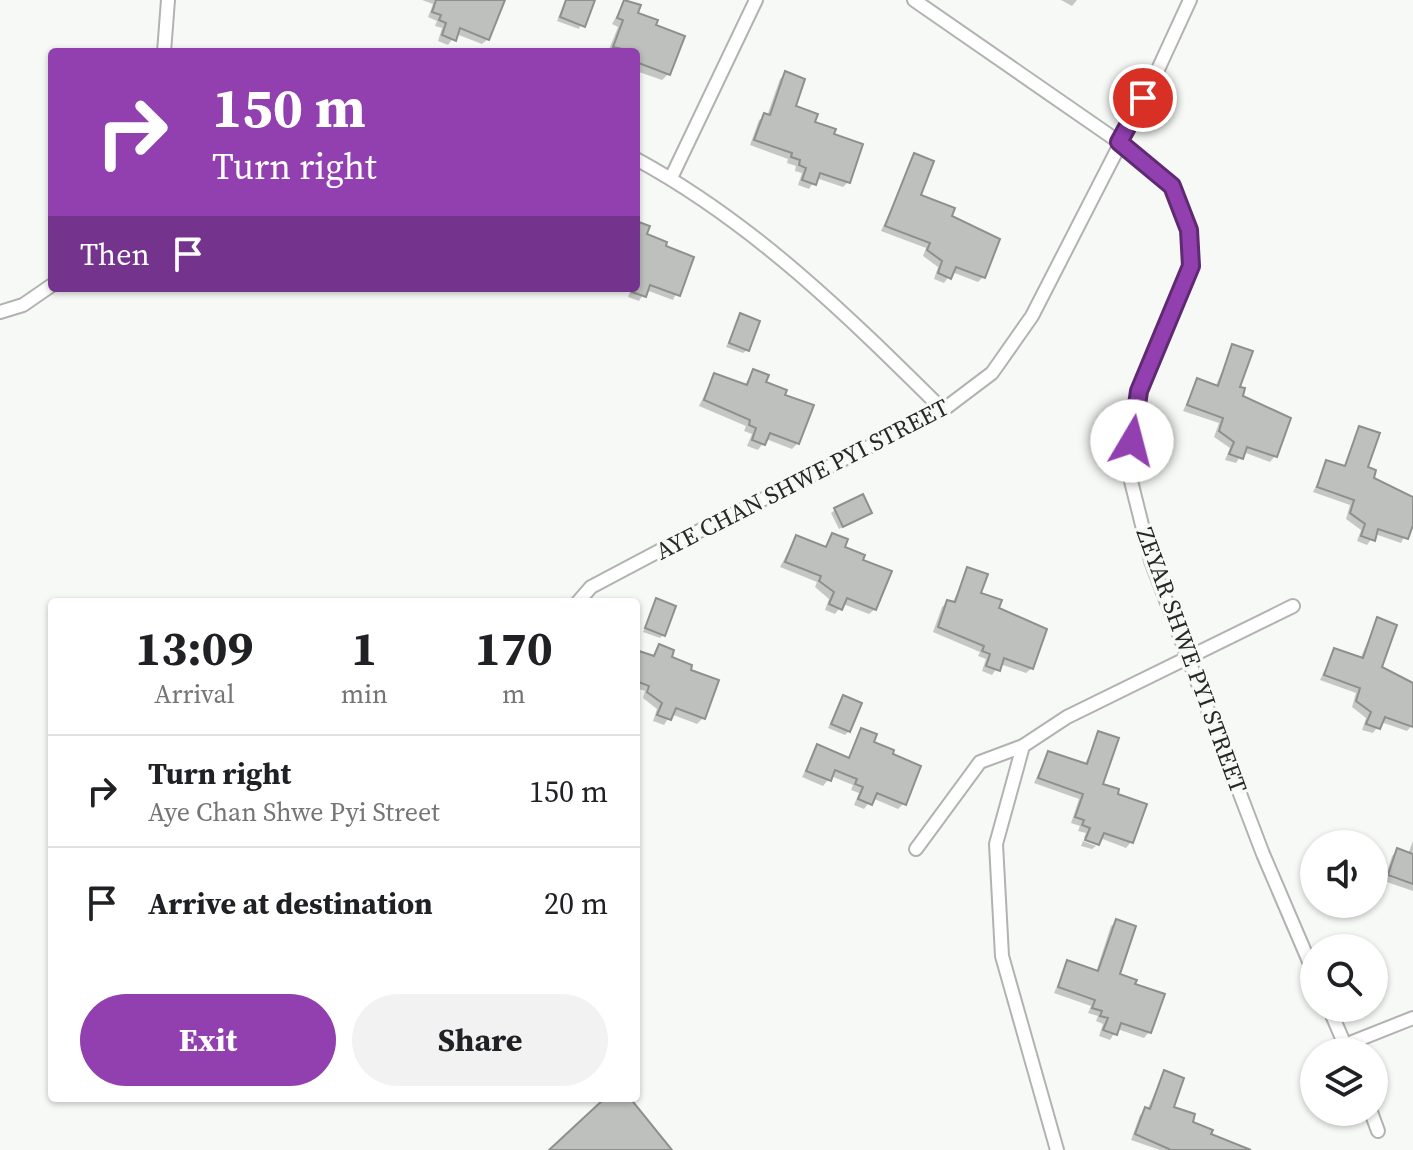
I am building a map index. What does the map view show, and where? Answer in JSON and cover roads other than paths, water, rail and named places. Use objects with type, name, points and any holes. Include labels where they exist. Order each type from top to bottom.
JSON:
[{"type":"street","points":[[164,48],[168,0]]},
{"type":"street","points":[[671,178],[756,0]]},
{"type":"street","name":"ZEYAR SHWE PYI STREET","points":[[914,0],[1119,142],[1172,186],[1189,230],[1191,266],[1139,391],[1131,481],[1151,561],[1263,854],[1300,940]]},
{"type":"street","name":"AYE CHAN SHWE PYI STREET","points":[[581,598],[591,587],[659,551],[943,410],[992,373],[1032,316],[1190,0]]},
{"type":"street","points":[[640,161],[692,189],[792,265],[943,410]]},
{"type":"street","points":[[0,312],[23,305],[48,288]]},
{"type":"street","points":[[916,849],[980,762],[1023,746],[1067,717],[1293,606]]},
{"type":"street","points":[[1023,746],[996,844],[1002,956],[1057,1150]]},
{"type":"street","points":[[1370,1038],[1413,1018]]},
{"type":"street","points":[[1376,1126],[1378,1131]]}]
